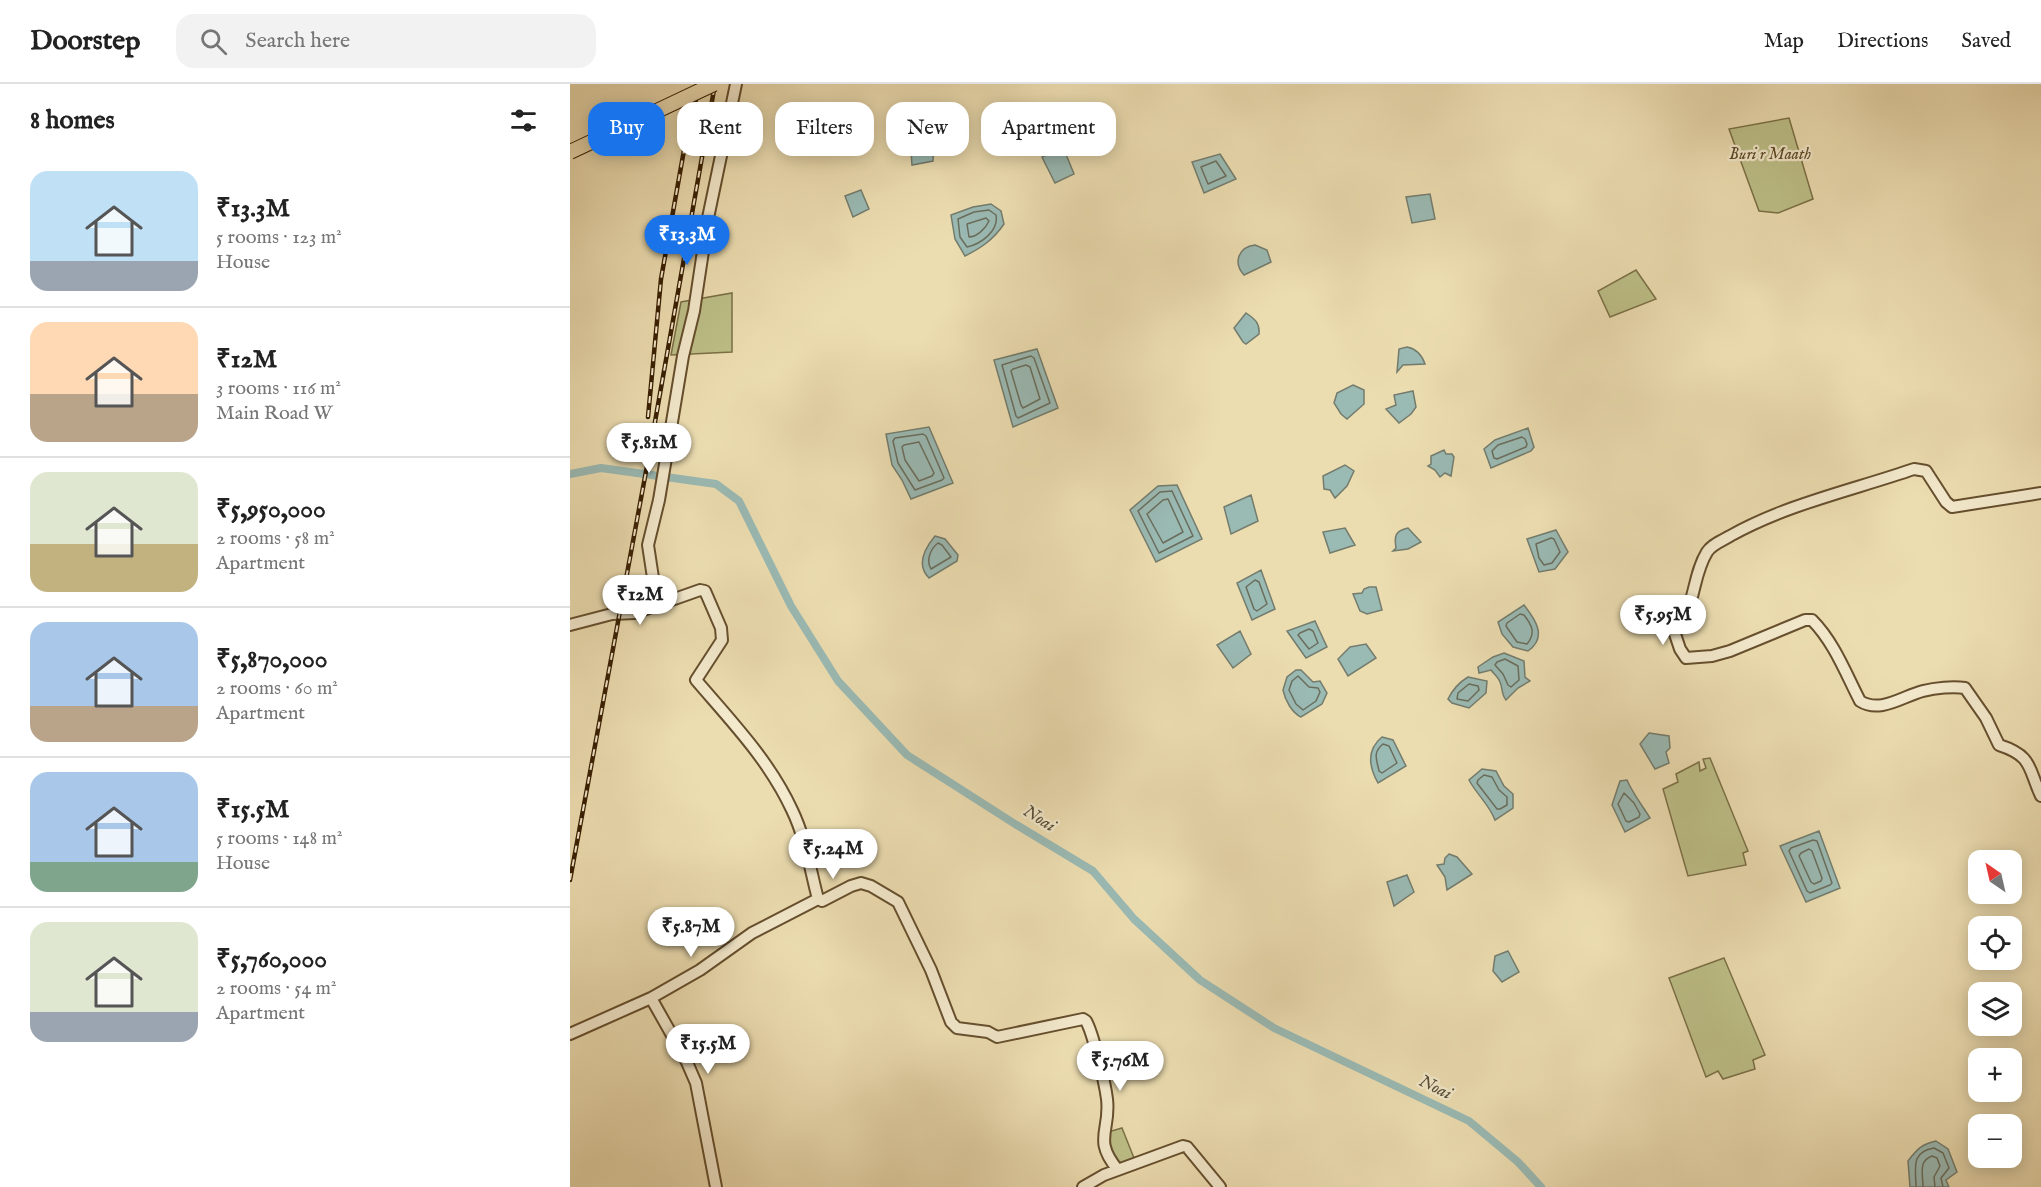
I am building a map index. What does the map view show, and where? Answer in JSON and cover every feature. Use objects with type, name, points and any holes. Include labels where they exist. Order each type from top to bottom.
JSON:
[{"type":"main road","points":[[570,152],[714,84]]},
{"type":"street","points":[[657,604],[648,545],[668,453],[683,356],[694,311],[708,218],[736,84]]},
{"type":"street","points":[[2041,493],[1952,507],[1946,502],[1926,471],[1914,469],[1789,510],[1750,525],[1714,545],[1708,551],[1700,567],[1684,620],[1674,631],[1674,636],[1686,658],[1712,656],[1730,651],[1805,620],[1812,620],[1820,627],[1840,660],[1860,701],[1865,704],[1884,705],[1923,691],[1965,688],[1986,717],[1999,745],[2016,751],[2028,764],[2041,796]]},
{"type":"street","points":[[570,625],[612,614],[635,612],[700,590],[705,591],[721,628],[722,640],[696,680],[746,737],[792,809],[808,851],[818,899]]},
{"type":"street","points":[[570,1034],[651,998],[700,970],[752,933],[818,899],[822,901],[861,883],[871,886],[898,902],[931,970],[951,1022],[957,1028],[988,1032],[997,1037],[1083,1019],[1086,1021],[1107,1099],[1103,1147],[1118,1170]]},
{"type":"street","points":[[651,998],[686,1060],[696,1083],[716,1187]]},
{"type":"street","points":[[1083,1187],[1104,1175],[1183,1146],[1187,1147],[1220,1187]]},
{"type":"green space","name":"Buri r Maath","points":[[1789,118],[1813,199],[1778,213],[1759,211],[1729,129]]},
{"type":"green space","points":[[1636,270],[1656,299],[1610,317],[1598,291]]},
{"type":"green space","points":[[732,293],[732,352],[671,355],[681,302]]},
{"type":"green space","points":[[1710,758],[1748,851],[1743,853],[1746,865],[1688,876],[1663,789],[1678,782],[1676,774],[1699,762],[1700,771],[1706,768],[1703,759]]},
{"type":"green space","points":[[1724,958],[1765,1055],[1753,1060],[1755,1069],[1723,1079],[1718,1071],[1706,1077],[1669,978]]},
{"type":"green space","points":[[1122,1128],[1134,1158],[1118,1164],[1109,1151],[1108,1132]]},
{"type":"water","points":[[1220,154],[1236,179],[1204,193],[1192,162]]},
{"type":"water","points":[[911,156],[933,156],[933,161],[912,165]]},
{"type":"water","points":[[1067,156],[1074,174],[1055,183],[1042,157]]},
{"type":"water","points":[[861,190],[869,209],[853,217],[845,196]]},
{"type":"water","points":[[1430,194],[1435,219],[1412,223],[1406,197]]},
{"type":"water","points":[[991,204],[1001,211],[1004,224],[996,235],[965,256],[955,239],[951,215],[973,207]]},
{"type":"water","points":[[1255,245],[1267,250],[1271,262],[1244,275],[1239,266],[1239,256],[1249,246]]},
{"type":"water","points":[[1246,313],[1256,322],[1259,334],[1246,344],[1234,328]]},
{"type":"water","points":[[1407,347],[1419,353],[1425,364],[1403,365],[1397,372],[1399,349]]},
{"type":"water","points":[[1037,349],[1058,408],[1013,427],[994,360]]},
{"type":"water","points":[[1353,385],[1364,390],[1364,404],[1347,419],[1334,403],[1337,393]]},
{"type":"water","points":[[1413,391],[1416,407],[1399,423],[1386,409],[1396,405],[1394,395]]},
{"type":"water","points":[[929,427],[953,483],[911,499],[892,465],[886,434]]},
{"type":"water","points":[[1528,428],[1534,447],[1531,451],[1491,468],[1484,449],[1495,440]]},
{"type":"water","points":[[1444,450],[1446,454],[1452,454],[1454,457],[1451,476],[1445,473],[1440,477],[1428,466],[1431,464],[1431,456]]},
{"type":"water","points":[[1345,465],[1354,471],[1347,486],[1335,498],[1330,490],[1324,489],[1323,476]]},
{"type":"water","points":[[1177,485],[1202,539],[1156,562],[1130,510],[1158,486]]},
{"type":"water","points":[[1251,495],[1258,521],[1231,534],[1224,507]]},
{"type":"water","points":[[1345,528],[1355,545],[1330,553],[1323,532]]},
{"type":"water","points":[[1408,528],[1421,542],[1408,549],[1393,551],[1396,548],[1396,535]]},
{"type":"water","points":[[1556,530],[1568,552],[1555,569],[1539,572],[1527,539]]},
{"type":"water","points":[[935,536],[945,539],[958,555],[957,561],[929,578],[923,568],[923,557]]},
{"type":"water","points":[[1261,570],[1275,609],[1252,620],[1237,583]]},
{"type":"water","points":[[1369,587],[1376,587],[1382,610],[1367,614],[1360,611],[1353,594],[1362,593]]},
{"type":"water","points":[[1524,605],[1538,628],[1537,640],[1528,651],[1513,647],[1502,634],[1498,622]]},
{"type":"water","points":[[1315,621],[1327,647],[1306,658],[1287,631]]},
{"type":"water","points":[[1240,631],[1251,654],[1233,668],[1217,645]]},
{"type":"water","points":[[1366,644],[1376,658],[1348,676],[1338,659],[1350,647]]},
{"type":"water","points":[[1504,653],[1524,661],[1525,677],[1530,681],[1518,688],[1506,700],[1500,682],[1491,670],[1479,673],[1478,667]]},
{"type":"water","points":[[1296,670],[1301,670],[1313,682],[1320,681],[1327,693],[1322,704],[1301,717],[1289,706],[1283,690],[1287,677]]},
{"type":"water","points":[[1468,677],[1487,681],[1486,693],[1469,708],[1452,703],[1448,699],[1456,686]]},
{"type":"water","points":[[1649,733],[1669,736],[1670,748],[1666,752],[1669,763],[1655,769],[1640,744]]},
{"type":"water","points":[[1382,737],[1393,740],[1406,766],[1378,783],[1371,765],[1371,753]]},
{"type":"water","points":[[1482,769],[1496,771],[1504,786],[1513,794],[1513,808],[1495,820],[1490,809],[1469,780]]},
{"type":"water","points":[[1627,780],[1650,818],[1625,832],[1612,805],[1620,781]]},
{"type":"water","points":[[1819,831],[1840,888],[1806,902],[1780,846]]},
{"type":"water","points":[[1449,854],[1457,857],[1472,874],[1447,890],[1445,877],[1437,865],[1444,864]]},
{"type":"water","points":[[1407,875],[1414,892],[1394,906],[1387,882]]},
{"type":"water","points":[[1508,951],[1519,972],[1502,982],[1493,971],[1495,956]]},
{"type":"water","points":[[1936,1141],[1948,1149],[1957,1172],[1946,1180],[1949,1187],[1910,1187],[1908,1161],[1920,1148]]},
{"type":"waterway","name":"Noai","points":[[570,474],[601,468],[716,484],[739,501],[791,606],[838,681],[907,755],[1093,871],[1134,919],[1200,980],[1274,1028],[1469,1121],[1518,1162],[1541,1187]]},
{"type":"railway","points":[[648,417],[661,279],[686,139],[700,84]]},
{"type":"railway","points":[[570,880],[715,84]]}]
